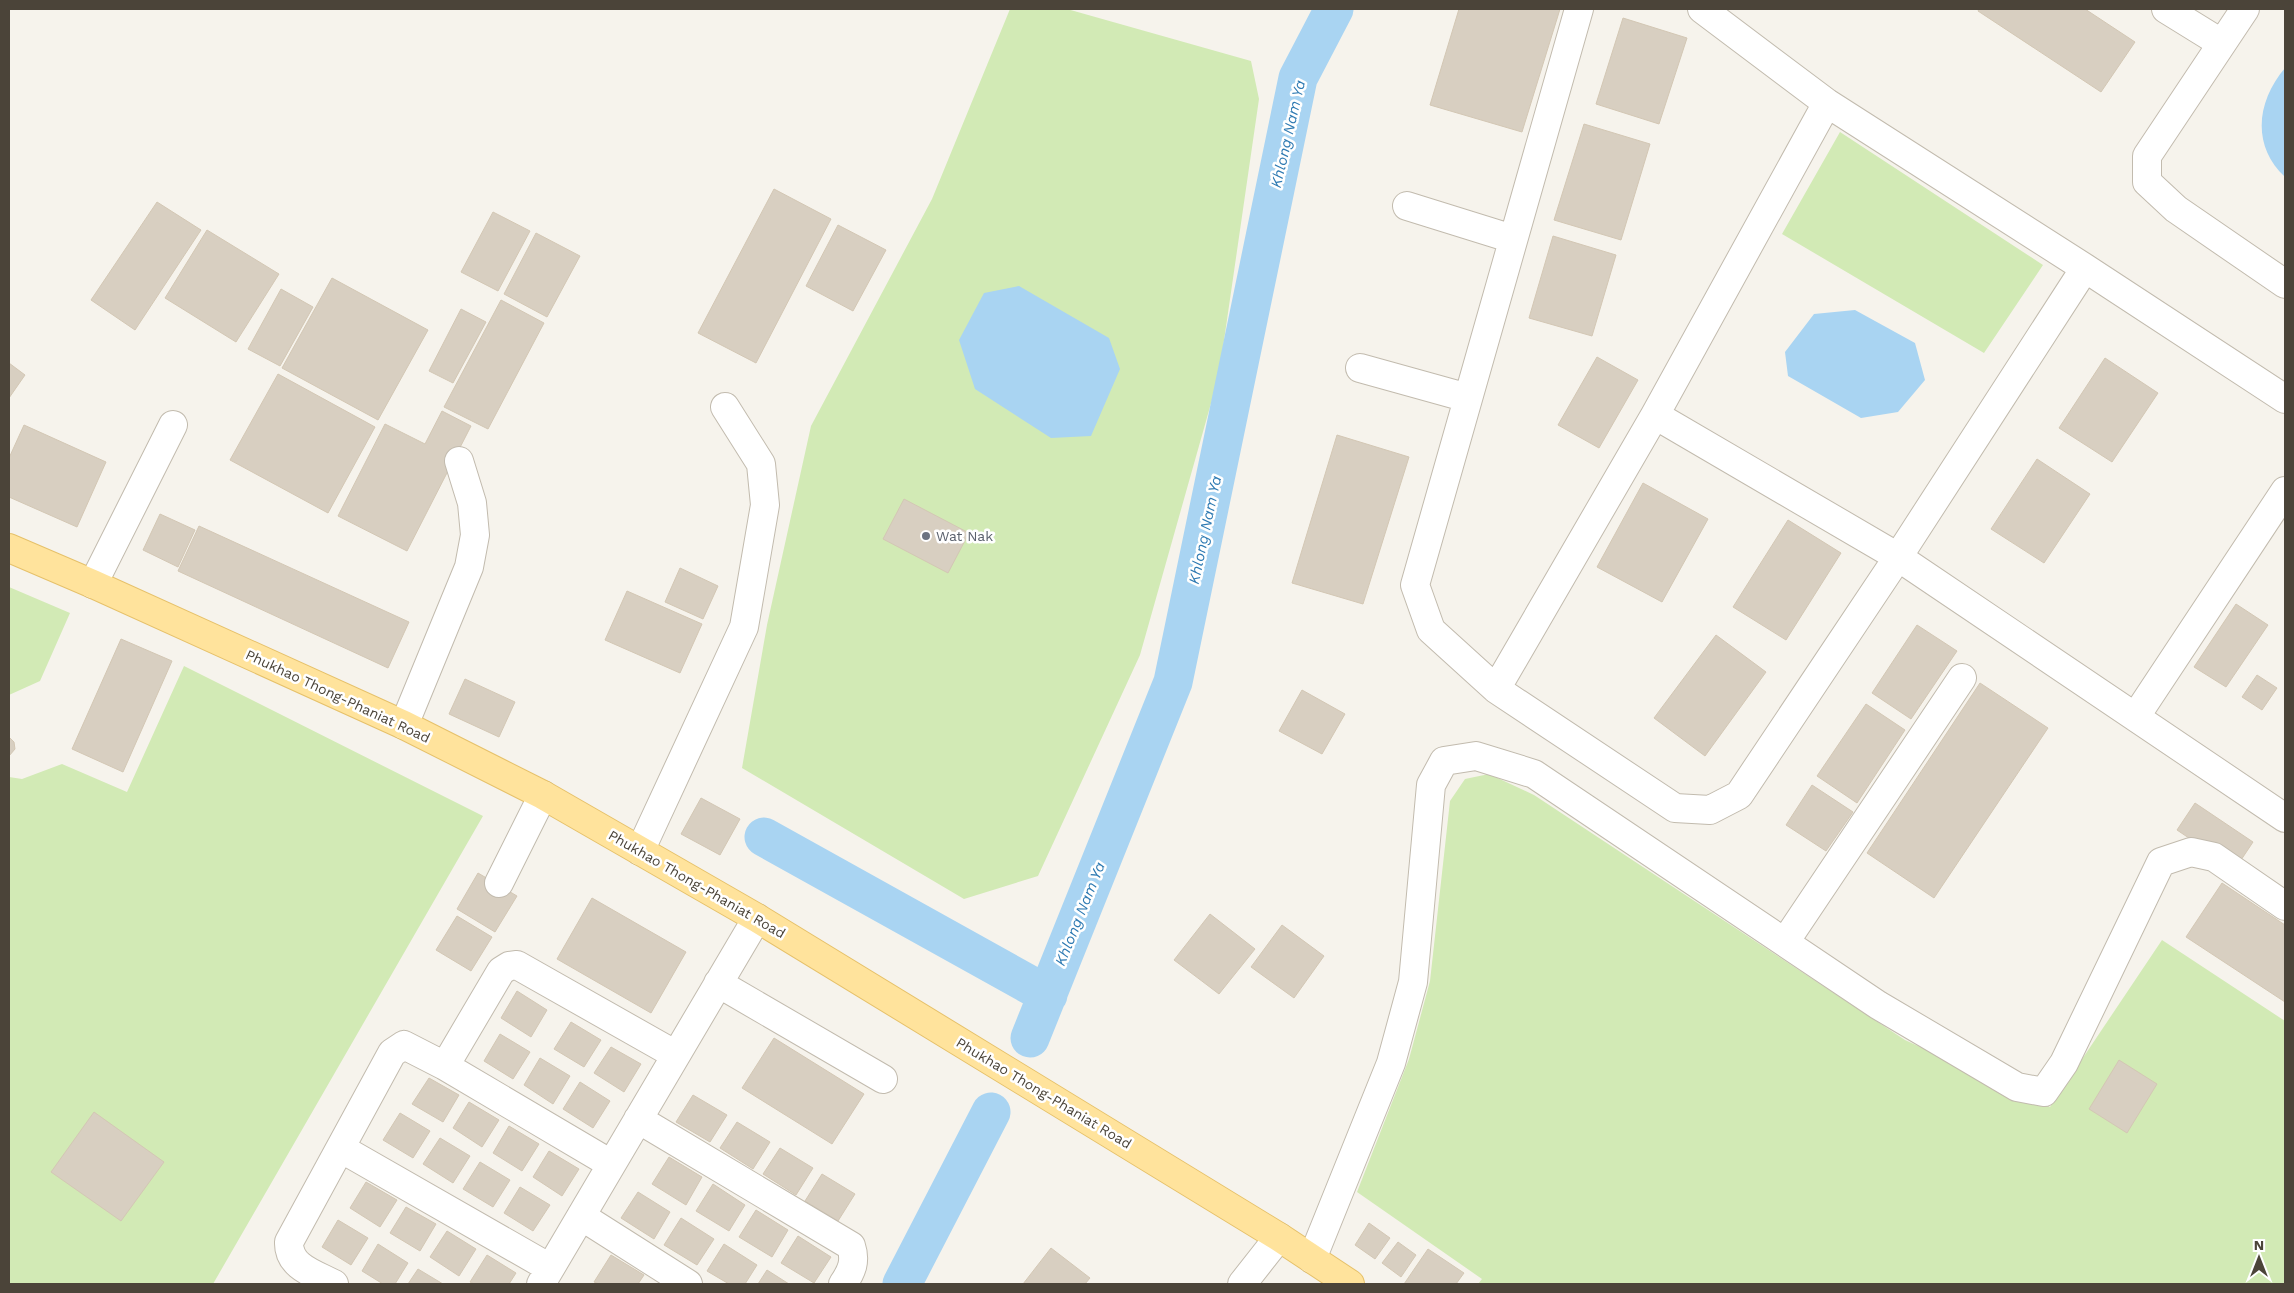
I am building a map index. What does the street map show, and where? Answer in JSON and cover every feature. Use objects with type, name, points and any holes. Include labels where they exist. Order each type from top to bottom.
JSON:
[{"type":"main road","name":"Phukhao Thong-Phaniat Road","points":[[9,548],[404,725],[543,795],[757,918],[1278,1237],[1350,1284]]},
{"type":"street","points":[[1579,9],[1414,584],[1431,630],[1496,689],[1675,808],[1710,810],[1739,795],[1898,557],[2085,268]]},
{"type":"street","points":[[1702,9],[1827,103],[2285,399]]},
{"type":"street","points":[[2166,9],[2221,43]]},
{"type":"street","points":[[2245,9],[2147,156],[2147,182],[2176,209],[2285,284]]},
{"type":"street","points":[[1496,689],[1655,415],[1827,103]]},
{"type":"street","points":[[1407,206],[1513,239]]},
{"type":"street","points":[[1360,368],[1468,398]]},
{"type":"street","points":[[640,851],[744,627],[765,504],[761,464],[725,406]]},
{"type":"street","points":[[1655,415],[1898,557],[2285,818]]},
{"type":"street","points":[[93,584],[173,424]]},
{"type":"street","points":[[404,725],[468,567],[475,535],[472,503],[459,461]]},
{"type":"street","points":[[2136,716],[2285,491]]},
{"type":"street","points":[[1784,942],[1962,678]]},
{"type":"street","points":[[1312,1259],[1391,1063],[1413,982],[1431,785],[1444,761],[1476,756],[1534,774],[1878,1005],[2017,1087],[2044,1092],[2064,1063],[2161,862],[2191,852],[2214,857],[2285,906]]},
{"type":"street","points":[[499,883],[543,795]]},
{"type":"street","points":[[342,1150],[545,1276],[757,918]]},
{"type":"street","points":[[445,1066],[501,972],[509,966],[517,965],[676,1055]]},
{"type":"street","points":[[718,983],[883,1079]]},
{"type":"street","points":[[334,1284],[296,1264],[288,1252],[289,1242],[342,1150],[392,1053],[404,1045],[445,1066],[611,1164]]},
{"type":"street","points":[[638,1119],[851,1246],[854,1256],[852,1270],[843,1284]]},
{"type":"street","points":[[581,1216],[688,1284]]},
{"type":"street","points":[[1242,1284],[1278,1237]]},
{"type":"green space","points":[[1010,9],[1067,9],[1251,61],[1259,99],[1219,375],[1140,655],[1038,876],[964,899],[742,768],[767,625],[811,426],[932,199]]},
{"type":"green space","points":[[1840,132],[2043,265],[1984,353],[1782,234]]},
{"type":"green space","points":[[9,587],[70,613],[40,681],[9,695]]},
{"type":"green space","points":[[184,666],[483,816],[213,1284],[9,1284],[9,777],[22,779],[62,764],[127,792]]},
{"type":"green space","points":[[1489,774],[1534,795],[1905,1040],[2050,1107],[2162,940],[2285,1021],[2285,1284],[1478,1284],[1482,1279],[1357,1192],[1409,1059],[1430,981],[1450,801],[1465,779]]},
{"type":"water","points":[[2285,68],[2285,177],[2274,164],[2267,151],[2262,123],[2268,94]]},
{"type":"water","points":[[1019,286],[1109,338],[1120,369],[1091,436],[1051,438],[975,389],[959,340],[984,293]]},
{"type":"water","points":[[1855,310],[1915,343],[1925,380],[1898,412],[1861,418],[1788,376],[1785,352],[1814,314]]},
{"type":"building","points":[[1459,9],[1560,9],[1522,132],[1430,105]]},
{"type":"building","points":[[1979,9],[2085,9],[2135,42],[2101,92],[1978,11]]},
{"type":"building","points":[[1623,18],[1687,38],[1659,124],[1596,104]]},
{"type":"building","points":[[1584,124],[1650,144],[1621,240],[1554,220]]},
{"type":"building","points":[[774,189],[831,219],[756,363],[698,333]]},
{"type":"building","points":[[157,202],[201,230],[135,330],[91,300]]},
{"type":"building","points":[[493,212],[530,231],[498,291],[461,272]]},
{"type":"building","points":[[838,225],[886,250],[853,311],[806,286]]},
{"type":"building","points":[[207,230],[279,274],[236,342],[165,298]]},
{"type":"building","points":[[536,233],[580,256],[547,317],[504,294]]},
{"type":"building","points":[[1553,236],[1616,255],[1592,336],[1529,318]]},
{"type":"building","points":[[332,278],[428,330],[378,420],[282,368]]},
{"type":"building","points":[[281,289],[313,307],[280,366],[248,349]]},
{"type":"building","points":[[501,300],[544,323],[488,429],[444,407]]},
{"type":"building","points":[[461,309],[486,322],[453,383],[429,371]]},
{"type":"building","points":[[1597,357],[1638,380],[1599,448],[1558,425]]},
{"type":"building","points":[[2105,358],[2158,393],[2112,462],[2059,428]]},
{"type":"building","points":[[9,363],[25,375],[9,398]]},
{"type":"building","points":[[278,374],[375,427],[328,513],[230,460]]},
{"type":"building","points":[[442,411],[471,426],[407,551],[338,516],[385,424],[425,444]]},
{"type":"building","points":[[24,425],[106,462],[77,527],[9,497],[9,458]]},
{"type":"building","points":[[1337,435],[1409,457],[1363,604],[1292,583]]},
{"type":"building","points":[[2037,459],[2090,494],[2044,563],[1991,529]]},
{"type":"building","points":[[1643,483],[1708,519],[1662,602],[1597,567]]},
{"type":"building","name":"Wat Nak","points":[[904,499],[969,533],[948,573],[883,539]]},
{"type":"building","points":[[160,514],[195,530],[178,567],[143,550]]},
{"type":"building","points":[[1788,520],[1841,553],[1786,640],[1733,607]]},
{"type":"building","points":[[199,526],[409,622],[388,668],[178,571]]},
{"type":"building","points":[[680,568],[718,586],[703,619],[665,602]]},
{"type":"building","points":[[627,591],[702,624],[680,673],[605,640]]},
{"type":"building","points":[[2236,604],[2268,625],[2226,687],[2194,667]]},
{"type":"building","points":[[1917,625],[1957,651],[1911,719],[1872,693]]},
{"type":"building","points":[[1716,635],[1766,672],[1705,756],[1654,718]]},
{"type":"building","points":[[121,639],[172,661],[123,772],[72,749]]},
{"type":"building","points":[[2257,675],[2277,688],[2262,710],[2242,697]]},
{"type":"building","points":[[465,679],[515,702],[499,737],[449,714]]},
{"type":"building","points":[[1980,683],[2048,728],[1934,898],[1867,853]]},
{"type":"building","points":[[1302,690],[1345,714],[1322,754],[1279,731]]},
{"type":"building","points":[[1866,704],[1905,730],[1857,803],[1817,776]]},
{"type":"building","points":[[9,737],[14,742],[15,749],[9,756]]},
{"type":"building","points":[[1812,785],[1853,812],[1826,851],[1786,825]]},
{"type":"building","points":[[701,798],[740,819],[720,855],[681,834]]},
{"type":"building","points":[[2195,803],[2253,842],[2235,869],[2177,830]]},
{"type":"building","points":[[478,873],[517,896],[495,932],[457,909]]},
{"type":"building","points":[[2222,883],[2285,925],[2285,1002],[2186,937]]},
{"type":"building","points":[[592,898],[686,952],[651,1013],[557,959]]},
{"type":"building","points":[[1210,914],[1255,949],[1219,994],[1174,960]]},
{"type":"building","points":[[457,916],[492,937],[471,971],[436,950]]},
{"type":"building","points":[[1282,925],[1324,956],[1294,998],[1251,967]]},
{"type":"building","points":[[517,991],[547,1010],[531,1037],[501,1018]]},
{"type":"building","points":[[571,1022],[601,1040],[584,1067],[554,1049]]},
{"type":"building","points":[[500,1034],[530,1052],[513,1079],[484,1061]]},
{"type":"building","points":[[774,1038],[864,1094],[832,1144],[742,1088]]},
{"type":"building","points":[[611,1047],[641,1064],[624,1092],[594,1073]]},
{"type":"building","points":[[540,1058],[570,1076],[553,1104],[524,1085]]},
{"type":"building","points":[[2119,1060],[2157,1084],[2127,1133],[2089,1109]]},
{"type":"building","points":[[429,1078],[459,1095],[443,1122],[412,1104]]},
{"type":"building","points":[[580,1082],[610,1101],[593,1128],[563,1109]]},
{"type":"building","points":[[693,1095],[727,1115],[710,1142],[676,1122]]},
{"type":"building","points":[[469,1102],[499,1120],[482,1147],[453,1128]]},
{"type":"building","points":[[94,1112],[164,1162],[121,1221],[51,1172]]},
{"type":"building","points":[[400,1113],[430,1131],[413,1158],[383,1140]]},
{"type":"building","points":[[737,1122],[770,1142],[753,1169],[720,1148]]},
{"type":"building","points":[[509,1126],[539,1144],[522,1171],[493,1153]]},
{"type":"building","points":[[440,1138],[470,1156],[453,1183],[423,1164]]},
{"type":"building","points":[[780,1148],[813,1168],[796,1195],[763,1174]]},
{"type":"building","points":[[549,1151],[579,1169],[562,1196],[533,1177]]},
{"type":"building","points":[[669,1157],[702,1177],[686,1205],[652,1184]]},
{"type":"building","points":[[480,1162],[510,1180],[493,1207],[463,1189]]},
{"type":"building","points":[[822,1174],[855,1194],[838,1221],[805,1201]]},
{"type":"building","points":[[366,1182],[397,1200],[380,1227],[350,1208]]},
{"type":"building","points":[[713,1184],[745,1205],[729,1231],[696,1211]]},
{"type":"building","points":[[520,1187],[550,1205],[533,1231],[504,1213]]},
{"type":"building","points":[[638,1192],[670,1212],[654,1239],[621,1218]]},
{"type":"building","points":[[406,1207],[436,1224],[420,1251],[390,1233]]},
{"type":"building","points":[[756,1210],[788,1230],[772,1257],[739,1237]]},
{"type":"building","points":[[681,1218],[714,1239],[697,1265],[664,1245]]},
{"type":"building","points":[[338,1220],[368,1238],[351,1265],[322,1247]]},
{"type":"building","points":[[1369,1223],[1390,1238],[1375,1259],[1355,1245]]},
{"type":"building","points":[[447,1231],[476,1249],[459,1276],[430,1257]]},
{"type":"building","points":[[798,1236],[831,1257],[814,1283],[781,1263]]},
{"type":"building","points":[[1398,1242],[1416,1255],[1401,1277],[1382,1263]]},
{"type":"building","points":[[378,1244],[408,1263],[395,1284],[383,1284],[362,1271]]},
{"type":"building","points":[[724,1244],[757,1265],[745,1284],[729,1284],[707,1271]]},
{"type":"building","points":[[1051,1248],[1090,1278],[1085,1284],[1023,1284]]},
{"type":"building","points":[[1428,1249],[1464,1273],[1456,1284],[1404,1284]]},
{"type":"building","points":[[487,1255],[516,1273],[509,1284],[474,1284],[470,1282]]},
{"type":"building","points":[[611,1255],[644,1275],[638,1284],[599,1284],[594,1282]]},
{"type":"building","points":[[418,1269],[443,1284],[408,1284]]},
{"type":"building","points":[[767,1270],[789,1284],[758,1284]]},
{"type":"waterway","name":"Khlong Nam Ya","points":[[1030,1038],[1173,682],[1298,78],[1334,9]]},
{"type":"waterway","points":[[764,837],[1048,995]]},
{"type":"waterway","name":"Khlong Nam Ya","points":[[902,1284],[991,1112]]},
{"type":"place","name":"Wat Nak","points":[[926,536]]}]
